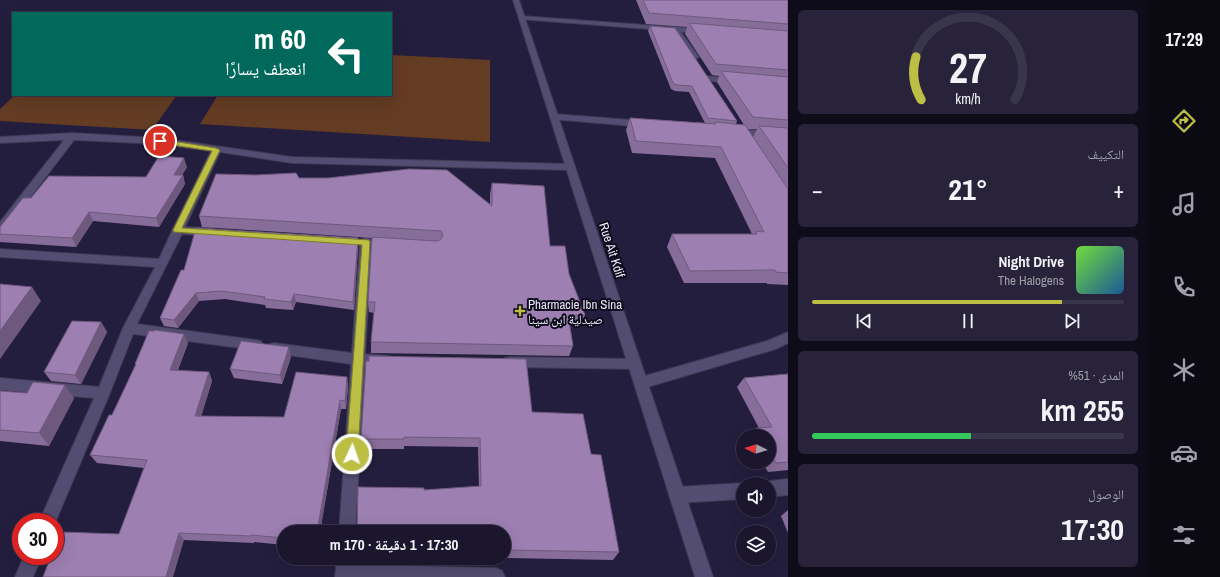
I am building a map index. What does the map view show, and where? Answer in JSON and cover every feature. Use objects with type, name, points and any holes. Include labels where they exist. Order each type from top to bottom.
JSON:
[{"type":"street","name":"Rue Ait Kdif","points":[[516,0],[704,577]]},
{"type":"street","points":[[521,18],[706,32]]},
{"type":"street","points":[[676,29],[716,90]]},
{"type":"street","points":[[704,72],[740,81]]},
{"type":"street","points":[[554,117],[656,125]]},
{"type":"street","points":[[736,120],[752,144]]},
{"type":"street","points":[[728,130],[788,136]]},
{"type":"street","points":[[0,140],[72,136],[160,141],[292,160],[570,167]]},
{"type":"street","points":[[0,229],[72,136]]},
{"type":"street","points":[[51,513],[103,393],[129,328],[163,263],[177,230],[216,150]]},
{"type":"street","points":[[177,230],[224,233]]},
{"type":"street","points":[[347,525],[366,242]]},
{"type":"street","points":[[0,253],[163,263]]},
{"type":"street","points":[[129,328],[358,359],[397,360]]},
{"type":"street","points":[[641,383],[771,344],[788,337]]},
{"type":"street","points":[[500,362],[634,364]]},
{"type":"street","points":[[0,384],[103,393]]},
{"type":"street","points":[[776,488],[788,487]]},
{"type":"street","points":[[677,495],[736,491]]},
{"type":"street","points":[[24,577],[29,565]]},
{"type":"street","points":[[345,570],[496,577]]},
{"type":"shaded area","points":[[392,55],[490,60],[490,142],[200,124],[217,96],[392,96]]},
{"type":"shaded area","points":[[14,96],[176,96],[152,130],[0,121],[0,109]]},
{"type":"building","points":[[643,0],[788,0],[788,24],[649,13]]},
{"type":"building","points":[[689,23],[788,31],[788,70],[716,64]]},
{"type":"building","points":[[650,26],[675,28],[737,121],[708,118],[692,86],[677,85],[673,83]]},
{"type":"building","points":[[721,71],[788,77],[788,120],[753,117]]},
{"type":"building","points":[[630,118],[745,125],[788,189],[788,273],[775,272],[775,270],[690,271],[672,234],[757,234],[756,231],[764,232],[721,147],[636,141]]},
{"type":"building","points":[[759,126],[788,128],[788,168]]},
{"type":"building","points":[[159,156],[184,158],[174,175],[183,175],[156,218],[89,212],[72,238],[0,234],[0,227],[23,198],[31,198],[49,176],[146,177]]},
{"type":"building","points":[[409,169],[447,170],[492,206],[492,183],[544,186],[550,246],[565,246],[569,274],[585,315],[568,315],[573,346],[371,342],[375,302],[368,302],[372,237],[436,241],[440,240],[443,236],[441,231],[199,216],[216,174],[256,175],[296,173],[299,178],[328,178]]},
{"type":"building","points":[[196,228],[358,238],[353,302],[294,294],[291,302],[264,299],[265,297],[222,291],[196,293],[174,320],[160,318],[181,270],[184,270]]},
{"type":"building","points":[[0,284],[32,287],[0,331]]},
{"type":"building","points":[[72,321],[101,322],[75,375],[44,372]]},
{"type":"building","points":[[149,331],[184,334],[170,370],[209,372],[195,416],[284,417],[296,372],[347,377],[345,401],[340,400],[318,525],[277,525],[277,537],[251,535],[179,533],[166,577],[43,577],[48,565],[64,565],[64,532],[119,534],[147,460],[90,455],[109,415],[112,415],[136,364]]},
{"type":"building","points":[[241,341],[289,347],[280,375],[230,369]]},
{"type":"building","points":[[369,356],[526,359],[532,412],[583,414],[591,454],[601,455],[619,552],[511,550],[511,525],[357,525],[358,487],[424,488],[424,490],[481,486],[480,438],[404,437],[404,439],[361,439],[366,361],[369,361]]},
{"type":"building","points":[[788,374],[788,462],[776,463],[776,429],[756,428],[772,427],[744,378]]},
{"type":"building","points":[[33,382],[65,385],[39,433],[0,430],[0,391],[27,393]]},
{"type":"place","name":"Pharmacie Ibn Sina صيدلية ابن سينا","points":[[520,311]]},
{"type":"route","points":[[160,141],[216,150],[177,230],[366,242],[352,454]]}]
